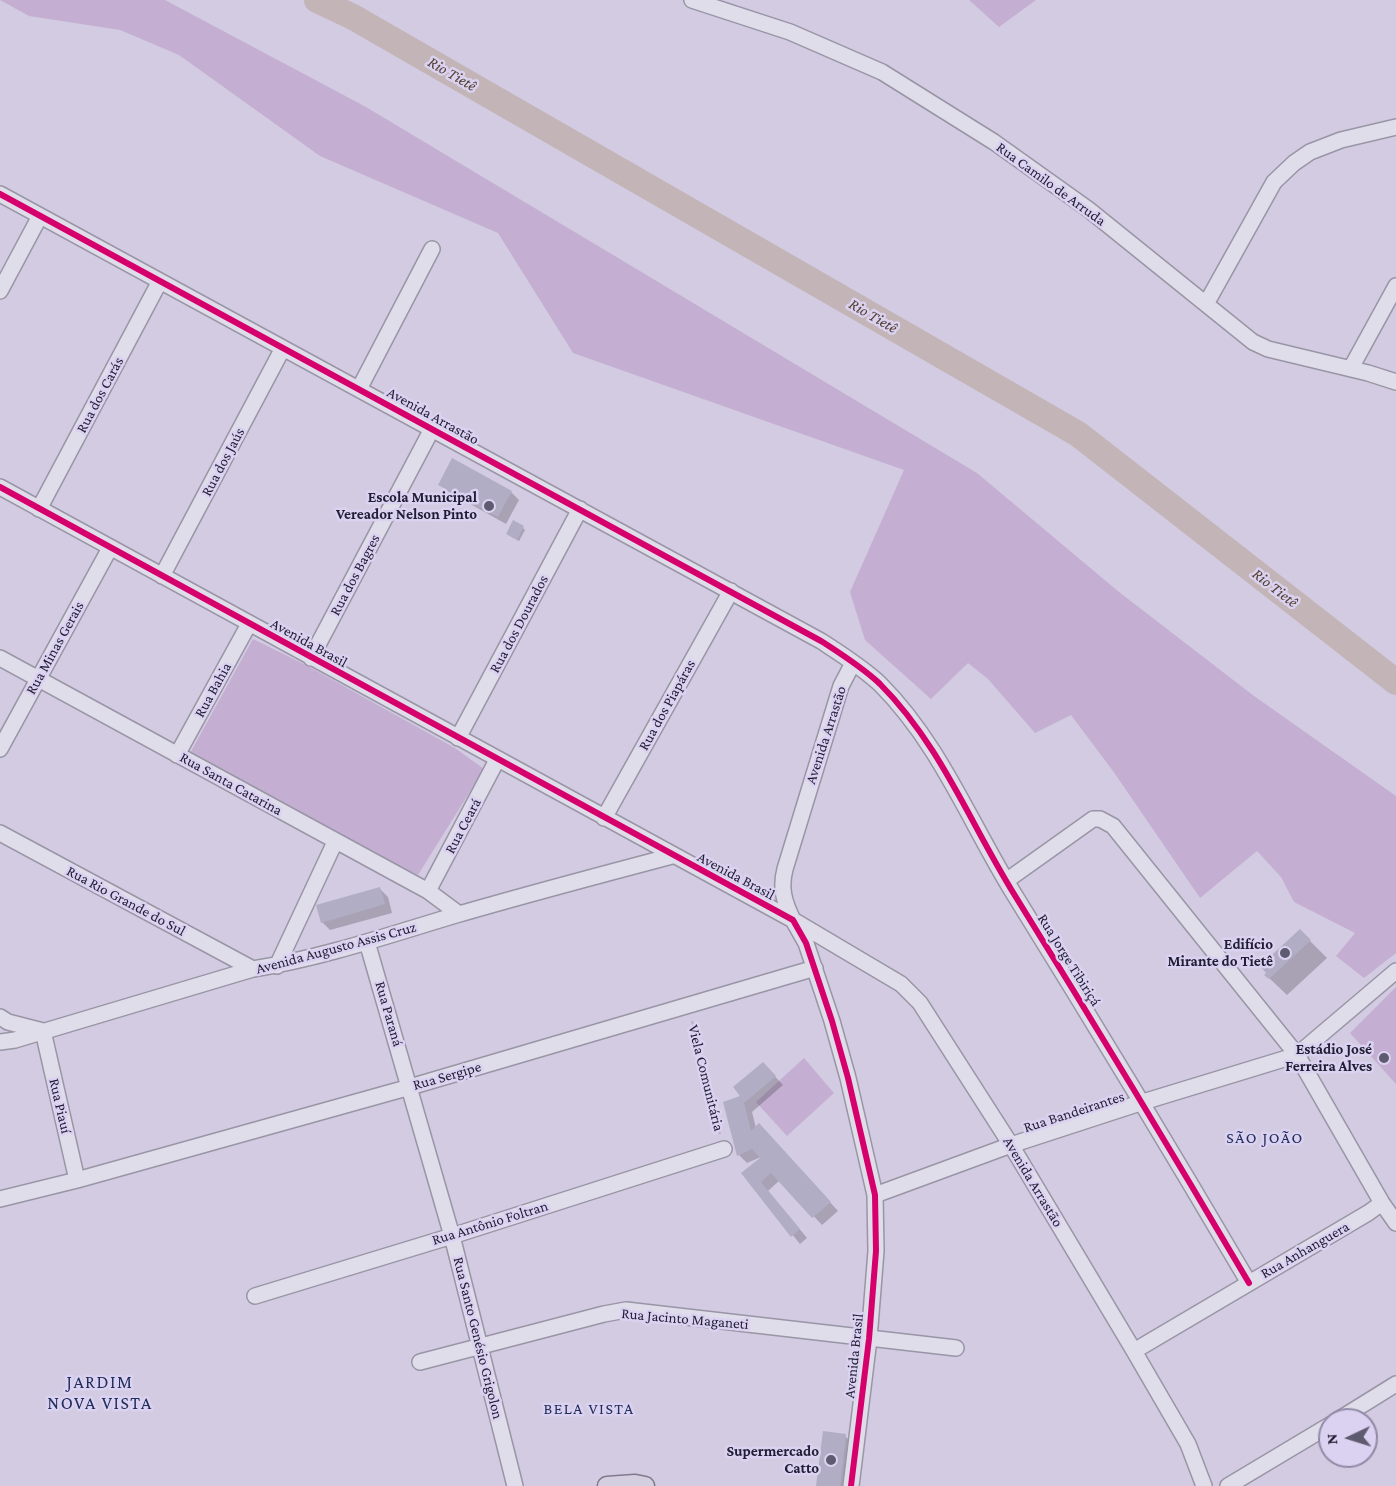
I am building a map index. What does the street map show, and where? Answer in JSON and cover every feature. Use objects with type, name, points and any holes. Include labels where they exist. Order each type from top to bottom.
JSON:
[{"type":"main road","points":[[607,1486],[635,1484],[645,1486]]},
{"type":"street","name":"Rua Camilo de Arruda","points":[[692,0],[790,32],[882,72],[994,142],[1088,209],[1253,342],[1268,349],[1351,368],[1396,382]]},
{"type":"street","points":[[1206,304],[1274,182],[1310,152],[1341,140],[1396,127]]},
{"type":"street","name":"Avenida Arrastão","points":[[0,194],[821,641],[853,663],[841,686],[781,882],[785,904],[793,920],[901,984],[920,1003],[1011,1145],[1134,1351],[1188,1444],[1204,1486]]},
{"type":"street","points":[[0,291],[40,216]]},
{"type":"street","points":[[359,389],[432,249]]},
{"type":"street","name":"Rua dos Carás","points":[[39,508],[160,281]]},
{"type":"street","points":[[1351,368],[1396,286]]},
{"type":"street","name":"Rua dos Jaús","points":[[162,576],[283,348]]},
{"type":"street","name":"Rua dos Bagres","points":[[311,658],[432,429]]},
{"type":"street","name":"Avenida Brasil","points":[[0,487],[672,856],[793,920],[806,943],[815,968],[848,1078],[875,1195],[876,1251],[869,1339],[850,1486]]},
{"type":"street","name":"Rua dos Dourados","points":[[458,738],[580,509]]},
{"type":"street","name":"Rua Minas Gerais","points":[[0,749],[110,548]]},
{"type":"street","name":"Rua dos Piapáras","points":[[604,818],[730,591]]},
{"type":"street","name":"Rua Bahia","points":[[177,755],[249,624]]},
{"type":"street","name":"Rua Santa Catarina","points":[[0,658],[428,891],[459,914]]},
{"type":"street","name":"Rua Jorge Tibiriçá","points":[[853,663],[879,683],[933,749],[1006,881],[1143,1102],[1249,1283]]},
{"type":"street","name":"Rua Ceará","points":[[428,891],[497,760]]},
{"type":"street","points":[[1006,881],[1093,819],[1100,819],[1113,826],[1298,1055],[1382,1203],[1396,1222]]},
{"type":"street","name":"Rua Rio Grande do Sul","points":[[0,833],[253,969]]},
{"type":"street","points":[[277,966],[335,842]]},
{"type":"street","name":"Avenida Augusto Assis Cruz","points":[[0,1042],[15,1040],[253,969],[277,966],[368,942],[459,914],[672,856]]},
{"type":"street","name":"Rua Paraná","points":[[368,942],[410,1087]]},
{"type":"street","name":"Rua Sergipe","points":[[0,1199],[77,1180],[410,1087],[815,968]]},
{"type":"street","name":"Rua Bandeirantes","points":[[875,1195],[1011,1145],[1298,1055],[1396,970]]},
{"type":"street","points":[[0,1017],[8,1022],[43,1031]]},
{"type":"street","name":"Rua Piauí","points":[[43,1031],[77,1180]]},
{"type":"street","name":"Rua Santo Genésio Grigolon","points":[[410,1087],[452,1236],[515,1486]]},
{"type":"street","name":"Rua Antônio Foltran","points":[[255,1296],[724,1149]]},
{"type":"street","name":"Rua Anhanguera","points":[[1134,1351],[1382,1203]]},
{"type":"street","name":"Rua Jacinto Maganeti","points":[[420,1362],[626,1310],[956,1348]]},
{"type":"street","points":[[1357,1408],[1396,1384]]},
{"type":"street","points":[[1228,1486],[1318,1432]]},
{"type":"shaded area","points":[[0,0],[165,0],[366,107],[977,473],[1119,592],[1254,696],[1396,796],[1396,953],[1364,978],[1336,956],[1355,933],[1294,902],[1281,877],[1257,851],[1200,898],[1113,771],[1071,715],[1035,733],[988,679],[968,663],[931,699],[865,640],[850,592],[904,470],[573,353],[498,233],[320,156],[179,55],[120,30],[29,16]]},
{"type":"shaded area","points":[[969,0],[1036,0],[999,27]]},
{"type":"shaded area","points":[[253,639],[306,665],[455,748],[484,769],[418,875],[337,836],[189,755]]},
{"type":"shaded area","name":"Estádio José Ferreira Alves","points":[[1396,987],[1396,1084],[1350,1033]]},
{"type":"shaded area","points":[[804,1058],[834,1093],[787,1136],[756,1102]]},
{"type":"building","points":[[452,458],[512,491],[498,517],[438,485]]},
{"type":"building","points":[[513,520],[524,526],[517,540],[506,534]]},
{"type":"building","points":[[380,887],[385,904],[321,923],[316,905]]},
{"type":"building","name":"Edifício Mirante do Tietê","points":[[1300,929],[1311,940],[1269,979],[1264,975],[1266,973],[1260,966]]},
{"type":"building","points":[[763,1062],[776,1076],[744,1103],[751,1131],[759,1123],[831,1202],[812,1218],[771,1173],[761,1182],[800,1229],[791,1237],[741,1173],[760,1158],[752,1149],[737,1156],[723,1102],[740,1096],[733,1087]]},
{"type":"building","name":"Supermercado Catto","points":[[823,1431],[846,1434],[840,1486],[816,1486]]},
{"type":"waterway","name":"Rio Tietê","points":[[317,0],[353,17],[1078,434],[1396,682]]},
{"type":"cycle path","points":[[0,194],[821,641],[880,684],[901,707],[937,758],[1014,894],[1249,1283]]},
{"type":"cycle path","points":[[0,487],[793,920],[806,943],[832,1021],[848,1078],[875,1195],[876,1251],[869,1339],[851,1486]]},
{"type":"place","name":"Escola Municipal Vereador Nelson Pinto","points":[[489,506]]},
{"type":"place","name":"Edifício Mirante do Tietê","points":[[1285,953]]},
{"type":"place","name":"Estádio José Ferreira Alves","points":[[1384,1058]]},
{"type":"place","name":"Supermercado Catto","points":[[831,1460]]},
{"type":"district","name":"SÃO JOÃO","points":[[1265,1138]]},
{"type":"district","name":"JARDIM NOVA VISTA","points":[[100,1392]]},
{"type":"district","name":"BELA VISTA","points":[[589,1409]]}]
